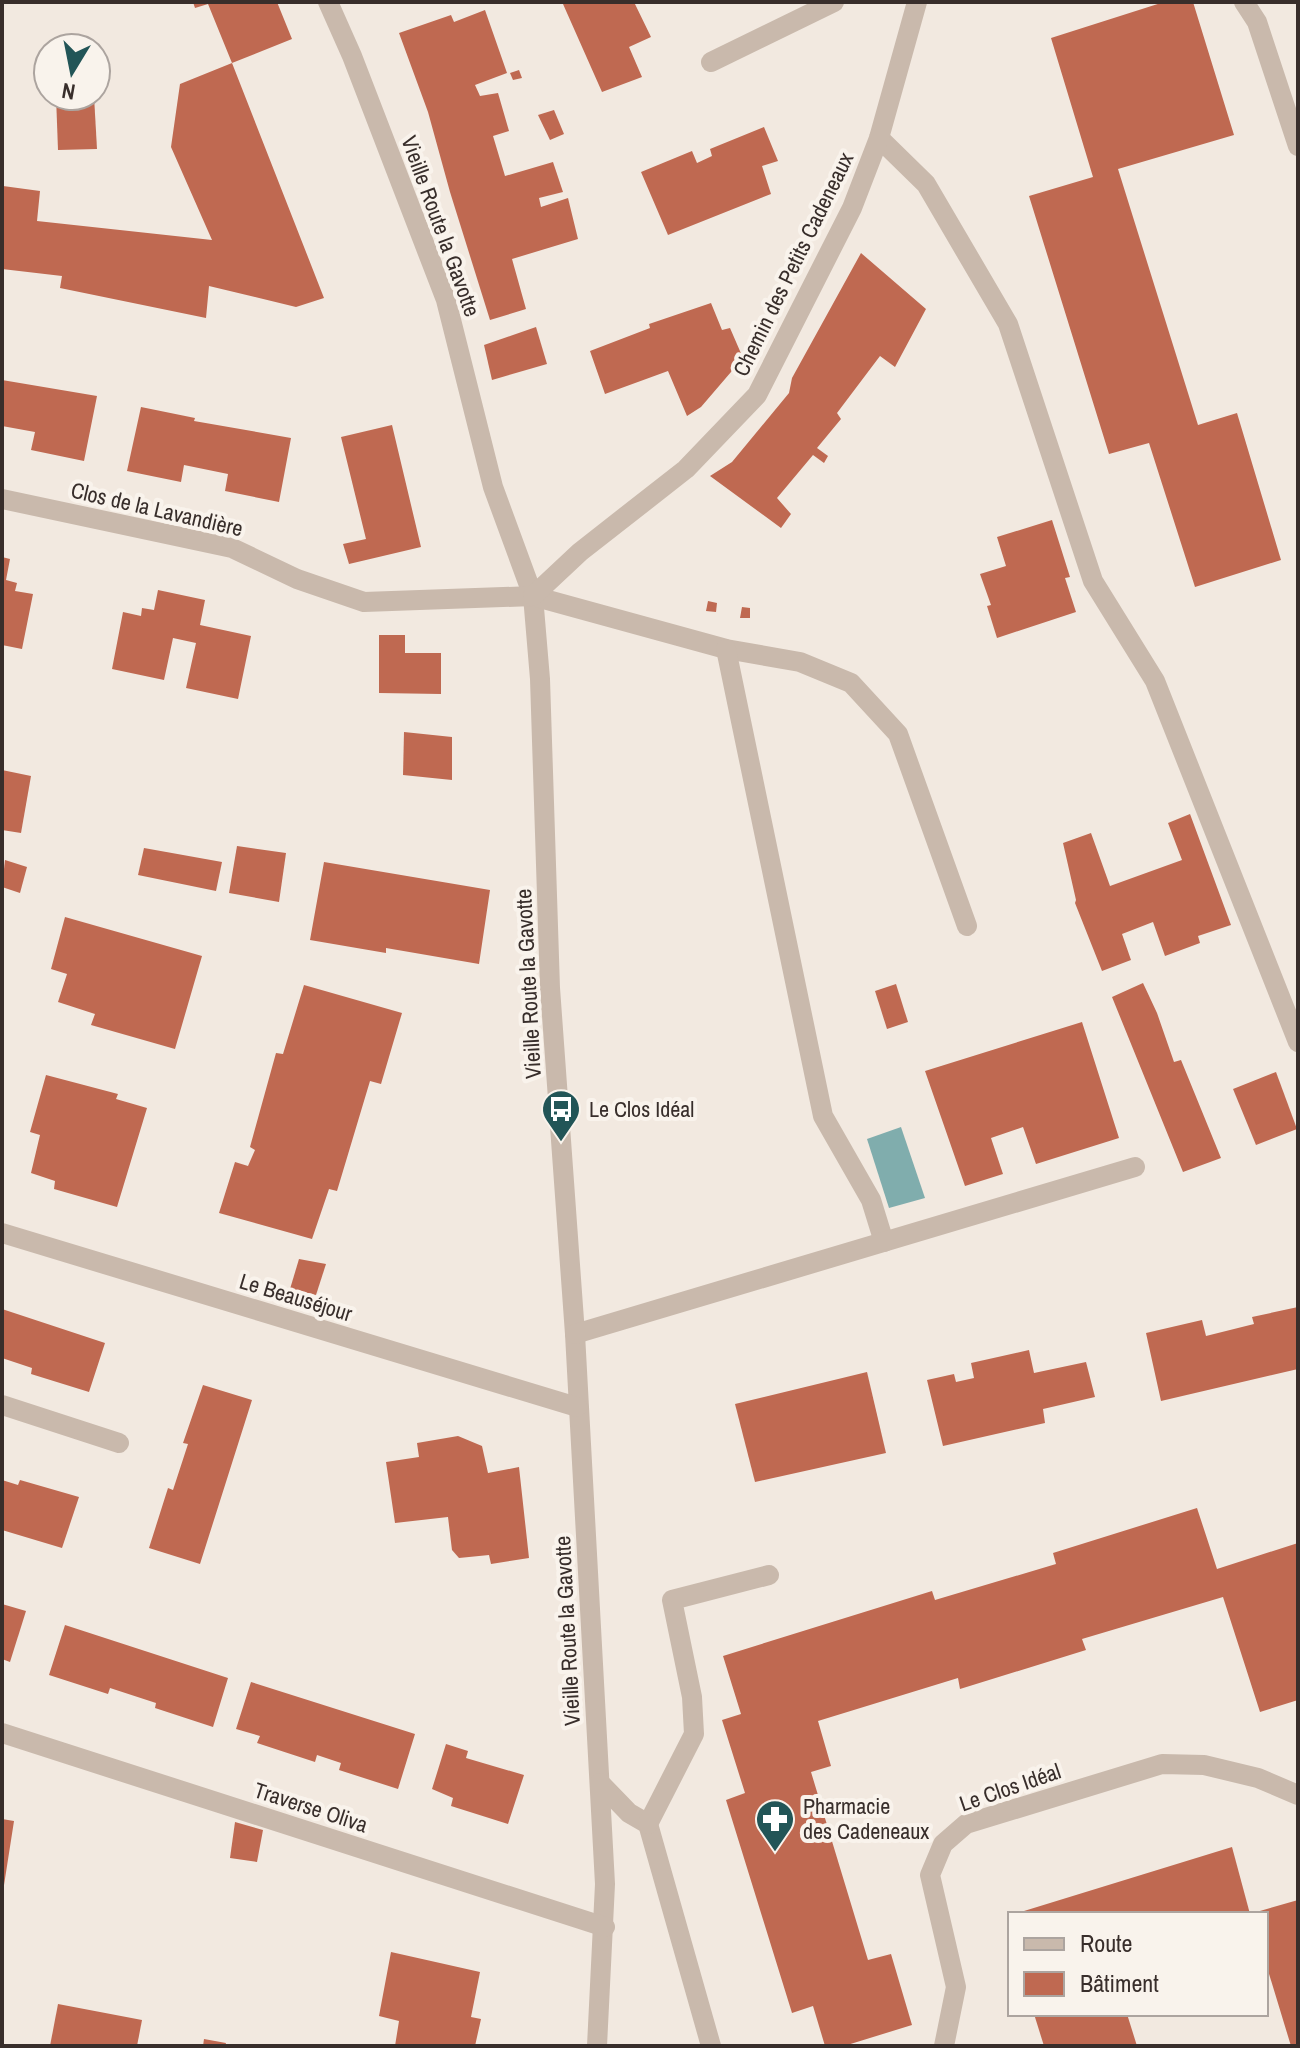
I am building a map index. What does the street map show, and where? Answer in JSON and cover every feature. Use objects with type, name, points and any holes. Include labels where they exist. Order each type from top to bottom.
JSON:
[{"type":"street","name":"Vieille Route la Gavotte","points":[[328,2],[352,56],[446,300],[493,487],[533,596],[540,679],[550,988],[575,1334],[605,1884],[597,2046]]},
{"type":"street","points":[[711,62],[834,2]]},
{"type":"street","name":"Chemin des Petits Cadeneaux","points":[[533,596],[580,552],[686,469],[757,395],[852,208],[879,138],[917,2]]},
{"type":"street","points":[[1244,2],[1257,22],[1298,146]]},
{"type":"street","points":[[879,138],[926,184],[1008,324],[1093,581],[1155,681],[1298,1042]]},
{"type":"street","name":"Clos de la Lavandière","points":[[2,499],[232,548],[297,579],[364,602],[533,596],[726,649],[800,662],[851,683],[898,734],[967,926]]},
{"type":"street","points":[[726,649],[823,1116],[871,1200],[884,1242]]},
{"type":"street","points":[[575,1334],[1135,1167]]},
{"type":"street","name":"Le Beauséjour","points":[[2,1233],[577,1407]]},
{"type":"street","points":[[2,1405],[119,1443]]},
{"type":"street","points":[[711,2046],[648,1824],[694,1734],[692,1697],[672,1600],[769,1575]]},
{"type":"street","name":"Traverse Oliva","points":[[2,1733],[605,1927]]},
{"type":"street","name":"Le Clos Idéal","points":[[944,2046],[956,1987],[930,1875],[943,1844],[966,1824],[1162,1764],[1204,1765],[1258,1778],[1298,1795]]},
{"type":"street","points":[[600,1783],[629,1813],[648,1824]]},
{"type":"water","points":[[901,1127],[925,1198],[889,1208],[867,1139]]},
{"type":"building","points":[[193,2],[277,2],[292,39],[232,63],[208,4],[195,8]]},
{"type":"building","points":[[634,2],[651,37],[629,47],[642,77],[602,92],[563,4]]},
{"type":"building","points":[[1164,2],[1193,2],[1234,135],[1118,169],[1198,425],[1237,413],[1281,560],[1195,587],[1149,443],[1109,454],[1029,196],[1093,177],[1051,38]]},
{"type":"building","points":[[485,10],[507,73],[475,85],[480,96],[498,93],[509,131],[493,136],[505,176],[553,162],[563,192],[539,198],[541,207],[568,198],[578,239],[512,259],[526,309],[490,320],[428,112],[399,33],[451,15],[454,22]]},
{"type":"building","points":[[232,63],[324,298],[296,307],[209,286],[206,318],[60,288],[62,276],[2,269],[3,186],[40,191],[37,221],[212,240],[171,147],[180,84]]},
{"type":"building","points":[[519,70],[522,78],[513,80],[510,73]]},
{"type":"building","points":[[554,110],[564,134],[550,140],[538,115]]},
{"type":"building","points":[[57,112],[95,112],[97,149],[58,150]]},
{"type":"building","points":[[764,127],[778,161],[762,166],[771,194],[668,235],[641,172],[692,151],[697,163],[712,156],[710,149]]},
{"type":"building","points":[[861,253],[926,309],[895,367],[880,356],[837,413],[841,419],[817,448],[828,456],[824,463],[813,455],[777,498],[791,514],[781,528],[710,476],[732,462],[789,393],[792,378]]},
{"type":"building","points":[[711,303],[722,330],[730,328],[743,358],[701,407],[687,416],[668,371],[605,394],[590,351],[650,328],[649,324]]},
{"type":"building","points":[[536,327],[547,364],[492,380],[484,345]]},
{"type":"building","points":[[2,380],[97,396],[84,461],[31,450],[35,432],[2,426]]},
{"type":"building","points":[[141,407],[195,418],[194,421],[291,438],[279,502],[225,491],[228,474],[184,465],[181,482],[127,471]]},
{"type":"building","points":[[392,425],[421,547],[349,564],[343,544],[366,539],[341,437]]},
{"type":"building","points":[[1052,520],[1070,577],[1065,578],[1076,612],[997,638],[987,606],[991,605],[980,574],[1006,566],[997,537]]},
{"type":"building","points":[[2,557],[10,559],[6,580],[17,583],[15,591],[33,594],[22,649],[2,645]]},
{"type":"building","points":[[158,590],[205,600],[200,625],[251,636],[238,699],[186,688],[196,643],[173,638],[164,680],[112,669],[123,612],[141,616],[142,608],[154,610]]},
{"type":"building","points":[[708,601],[717,603],[716,612],[706,611]]},
{"type":"building","points":[[742,607],[750,608],[750,618],[740,618]]},
{"type":"building","points":[[379,635],[405,635],[405,653],[441,653],[441,694],[379,693]]},
{"type":"building","points":[[404,732],[452,737],[452,780],[403,775]]},
{"type":"building","points":[[2,770],[31,776],[21,833],[2,830]]},
{"type":"building","points":[[1190,814],[1231,925],[1198,936],[1200,943],[1165,956],[1153,922],[1122,934],[1131,960],[1102,971],[1075,903],[1063,843],[1091,833],[1110,886],[1182,860],[1168,823]]},
{"type":"building","points":[[237,846],[286,853],[279,902],[229,893]]},
{"type":"building","points":[[144,848],[222,862],[216,891],[138,875]]},
{"type":"building","points":[[5,860],[27,867],[20,893],[2,887]]},
{"type":"building","points":[[324,862],[490,890],[479,964],[386,948],[386,953],[310,940]]},
{"type":"building","points":[[65,917],[202,956],[175,1049],[91,1025],[95,1014],[58,1002],[67,974],[51,969]]},
{"type":"building","points":[[1143,983],[1174,1062],[1181,1060],[1221,1158],[1183,1172],[1112,997]]},
{"type":"building","points":[[896,984],[908,1022],[887,1029],[875,991]]},
{"type":"building","points":[[304,985],[402,1013],[381,1084],[370,1081],[337,1191],[329,1189],[312,1239],[219,1213],[235,1162],[248,1166],[255,1150],[250,1147],[276,1053],[283,1054]]},
{"type":"building","points":[[1082,1022],[1119,1138],[1036,1164],[1023,1127],[991,1138],[1003,1174],[965,1186],[925,1071]]},
{"type":"building","points":[[1276,1072],[1297,1129],[1256,1145],[1233,1089]]},
{"type":"building","points":[[46,1075],[118,1094],[116,1099],[147,1108],[117,1207],[54,1189],[55,1181],[31,1173],[40,1135],[30,1132]]},
{"type":"building","points":[[299,1259],[326,1264],[316,1295],[290,1289]]},
{"type":"building","points":[[1298,1307],[1298,1369],[1161,1401],[1146,1333],[1202,1320],[1206,1336],[1254,1324],[1252,1317]]},
{"type":"building","points":[[2,1309],[105,1343],[89,1392],[31,1374],[32,1368],[2,1358]]},
{"type":"building","points":[[1029,1350],[1034,1373],[1086,1362],[1095,1397],[1043,1409],[1045,1423],[943,1446],[927,1380],[954,1374],[956,1382],[974,1378],[971,1363]]},
{"type":"building","points":[[867,1372],[886,1453],[755,1482],[735,1404]]},
{"type":"building","points":[[203,1385],[252,1400],[200,1564],[149,1548],[168,1488],[173,1490],[188,1444],[183,1443]]},
{"type":"building","points":[[458,1436],[482,1446],[488,1473],[519,1467],[529,1558],[491,1564],[489,1555],[459,1558],[452,1550],[448,1517],[395,1523],[386,1462],[419,1457],[417,1443]]},
{"type":"building","points":[[2,1480],[18,1485],[20,1480],[79,1497],[62,1548],[2,1530]]},
{"type":"building","points":[[1197,1508],[1217,1569],[1298,1543],[1298,1700],[1260,1712],[1223,1597],[1082,1639],[1086,1650],[960,1689],[958,1678],[818,1721],[831,1766],[811,1772],[868,1960],[891,1954],[912,2025],[844,2046],[825,2046],[813,2006],[792,2013],[726,1800],[745,1793],[722,1720],[741,1714],[723,1656],[932,1591],[935,1600],[1056,1564],[1053,1553]]},
{"type":"building","points":[[2,1604],[26,1611],[10,1662],[2,1659]]},
{"type":"building","points":[[65,1625],[228,1678],[213,1727],[155,1708],[156,1703],[110,1688],[108,1694],[49,1675]]},
{"type":"building","points":[[251,1682],[415,1734],[398,1789],[339,1770],[341,1763],[317,1755],[315,1762],[257,1743],[260,1736],[236,1729]]},
{"type":"building","points":[[446,1744],[468,1751],[466,1758],[524,1775],[508,1824],[451,1806],[453,1798],[432,1789]]},
{"type":"building","points":[[2,1819],[14,1821],[4,1885],[2,1885]]},
{"type":"building","points":[[235,1822],[263,1830],[257,1862],[230,1858]]},
{"type":"building","points":[[1232,1847],[1249,1912],[1024,1912]]},
{"type":"building","points":[[1298,1900],[1298,2046],[1291,2046],[1268,1971],[1268,1912],[1256,1912]]},
{"type":"building","points":[[391,1952],[480,1972],[471,2017],[481,2019],[475,2046],[395,2046],[399,2021],[379,2016]]},
{"type":"building","points":[[58,2004],[142,2020],[137,2046],[50,2046]]},
{"type":"building","points":[[1035,2016],[1128,2016],[1137,2046],[1044,2046]]},
{"type":"building","points":[[204,2039],[226,2043],[225,2046],[203,2046]]},
{"type":"place","name":"Le Clos Idéal","points":[[561,1143]]},
{"type":"place","name":"Pharmacie des Cadeneaux","points":[[775,1853]]}]
